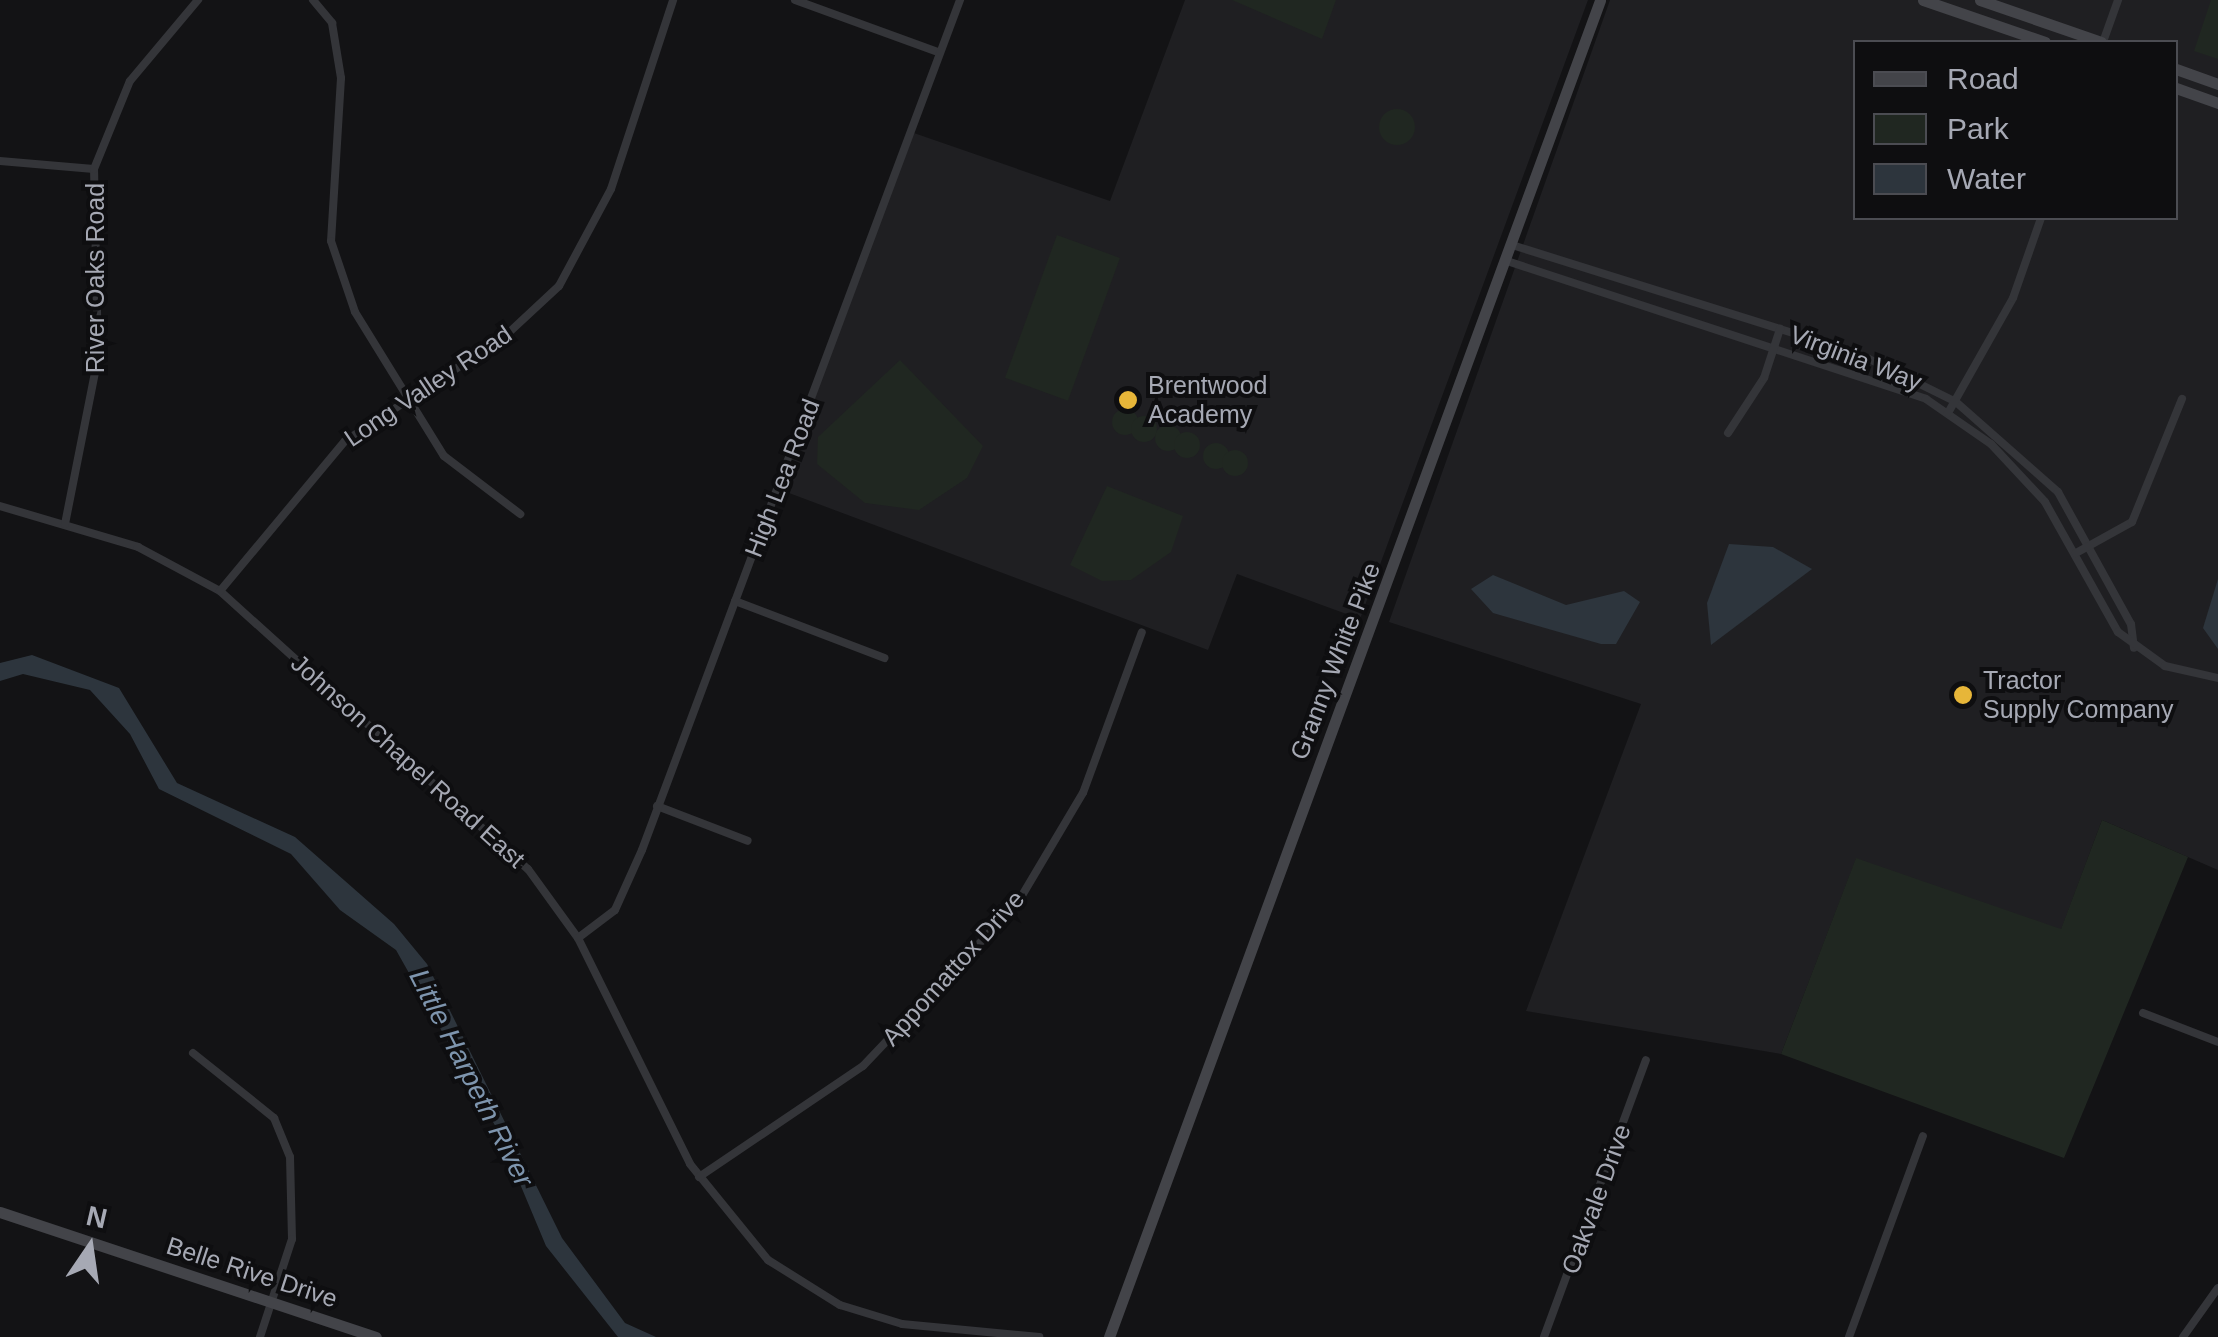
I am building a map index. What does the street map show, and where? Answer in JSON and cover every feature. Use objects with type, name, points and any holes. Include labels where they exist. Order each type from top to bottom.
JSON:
[{"type":"main road","name":"Granny White Pike","points":[[1109,1337],[1600,0]]},
{"type":"main road","points":[[1923,0],[2039,40]]},
{"type":"main road","points":[[1980,0],[2096,40]]},
{"type":"main road","points":[[2178,70],[2218,84]]},
{"type":"main road","points":[[2178,89],[2218,103]]},
{"type":"main road","name":"Belle Rive Drive","points":[[0,1212],[376,1337]]},
{"type":"street","name":"River Oaks Road","points":[[65,524],[98,358],[94,169],[130,81],[198,0]]},
{"type":"street","points":[[313,0],[332,23],[341,78],[332,241],[354,312],[444,456],[520,514]]},
{"type":"street","name":"Long Valley Road","points":[[220,591],[307,476],[532,312],[592,238],[672,0]]},
{"type":"street","points":[[795,0],[938,52]]},
{"type":"street","name":"High Lea Road","points":[[578,938],[614,910],[657,806],[960,0]]},
{"type":"street","points":[[2103,40],[2118,0]]},
{"type":"street","points":[[0,160],[94,169]]},
{"type":"street","points":[[1948,413],[2013,298],[2040,220]]},
{"type":"street","name":"Virginia Way","points":[[1512,245],[1898,370],[1956,402],[2058,492],[2091,546],[2134,648]]},
{"type":"street","name":"Virginia Way","points":[[1507,260],[1890,382],[1948,413],[2020,472],[2134,648]]},
{"type":"street","points":[[1728,433],[1780,329]]},
{"type":"street","points":[[2076,554],[2132,522],[2182,399]]},
{"type":"street","name":"Johnson Chapel Road East","points":[[0,506],[138,547],[220,591],[490,832],[578,938],[699,1177],[768,1260],[840,1305],[902,1324],[1038,1337]]},
{"type":"street","points":[[735,601],[884,658]]},
{"type":"street","name":"Appomattox Drive","points":[[699,1177],[863,1066],[1017,904],[1084,793],[1142,632]]},
{"type":"street","points":[[2134,648],[2185,674],[2218,678]]},
{"type":"street","points":[[657,806],[748,842]]},
{"type":"street","points":[[2143,1013],[2218,1042]]},
{"type":"street","points":[[194,1053],[274,1118],[290,1156],[292,1239],[260,1337]]},
{"type":"street","name":"Oakvale Drive","points":[[1544,1337],[1646,1060]]},
{"type":"street","points":[[1849,1337],[1923,1136]]},
{"type":"street","points":[[2183,1337],[2218,1288]]},
{"type":"shaded area","name":"Brentwood Academy","points":[[1185,0],[1588,0],[1360,619],[1237,574],[1208,650],[781,490],[911,132],[1110,201]]},
{"type":"shaded area","points":[[1610,0],[2218,0],[2218,870],[2102,820],[2061,930],[1856,859],[1781,1054],[1526,1011],[1641,704],[1389,622]]},
{"type":"green space","points":[[1232,0],[1336,0],[1322,39]]},
{"type":"green space","points":[[2211,0],[2218,0],[2218,59],[2194,51]]},
{"type":"green space","points":[[1397,109],[1410,114],[1415,127],[1410,140],[1397,145],[1384,140],[1379,127],[1384,114]]},
{"type":"green space","points":[[1057,235],[1120,258],[1068,401],[1005,378]]},
{"type":"green space","points":[[900,360],[983,446],[967,478],[919,510],[865,503],[817,464],[818,437]]},
{"type":"green space","points":[[1125,409],[1134,413],[1138,422],[1134,431],[1125,435],[1116,431],[1112,422],[1116,413]]},
{"type":"green space","points":[[1144,416],[1153,420],[1157,429],[1153,438],[1144,442],[1135,438],[1131,429],[1135,420]]},
{"type":"green space","points":[[1168,425],[1177,429],[1181,438],[1177,447],[1168,451],[1159,447],[1155,438],[1159,429]]},
{"type":"green space","points":[[1187,432],[1196,436],[1200,445],[1196,454],[1187,458],[1178,454],[1174,445],[1178,436]]},
{"type":"green space","points":[[1216,443],[1225,447],[1229,456],[1225,465],[1216,469],[1207,465],[1203,456],[1207,447]]},
{"type":"green space","points":[[1235,450],[1244,454],[1248,463],[1244,472],[1235,476],[1226,472],[1222,463],[1226,454]]},
{"type":"green space","points":[[1107,486],[1183,516],[1171,552],[1131,580],[1102,581],[1070,565]]},
{"type":"green space","points":[[2102,820],[2188,857],[2064,1158],[1781,1054],[1856,858],[2061,929]]},
{"type":"water","points":[[1729,544],[1773,547],[1812,569],[1711,645],[1707,603]]},
{"type":"water","points":[[1493,575],[1566,605],[1624,591],[1640,602],[1616,644],[1601,644],[1493,613],[1471,589]]},
{"type":"water","points":[[2218,579],[2218,649],[2203,628]]},
{"type":"water","name":"Little Harpeth River","points":[[32,655],[119,688],[177,783],[295,837],[394,924],[427,964],[562,1238],[625,1323],[656,1337],[618,1337],[546,1246],[497,1129],[396,950],[340,910],[291,854],[159,789],[130,734],[90,690],[23,674],[0,681],[0,663]]},
{"type":"place","name":"Brentwood Academy","points":[[1128,400]]},
{"type":"place","name":"Tractor Supply Company","points":[[1963,695]]}]
